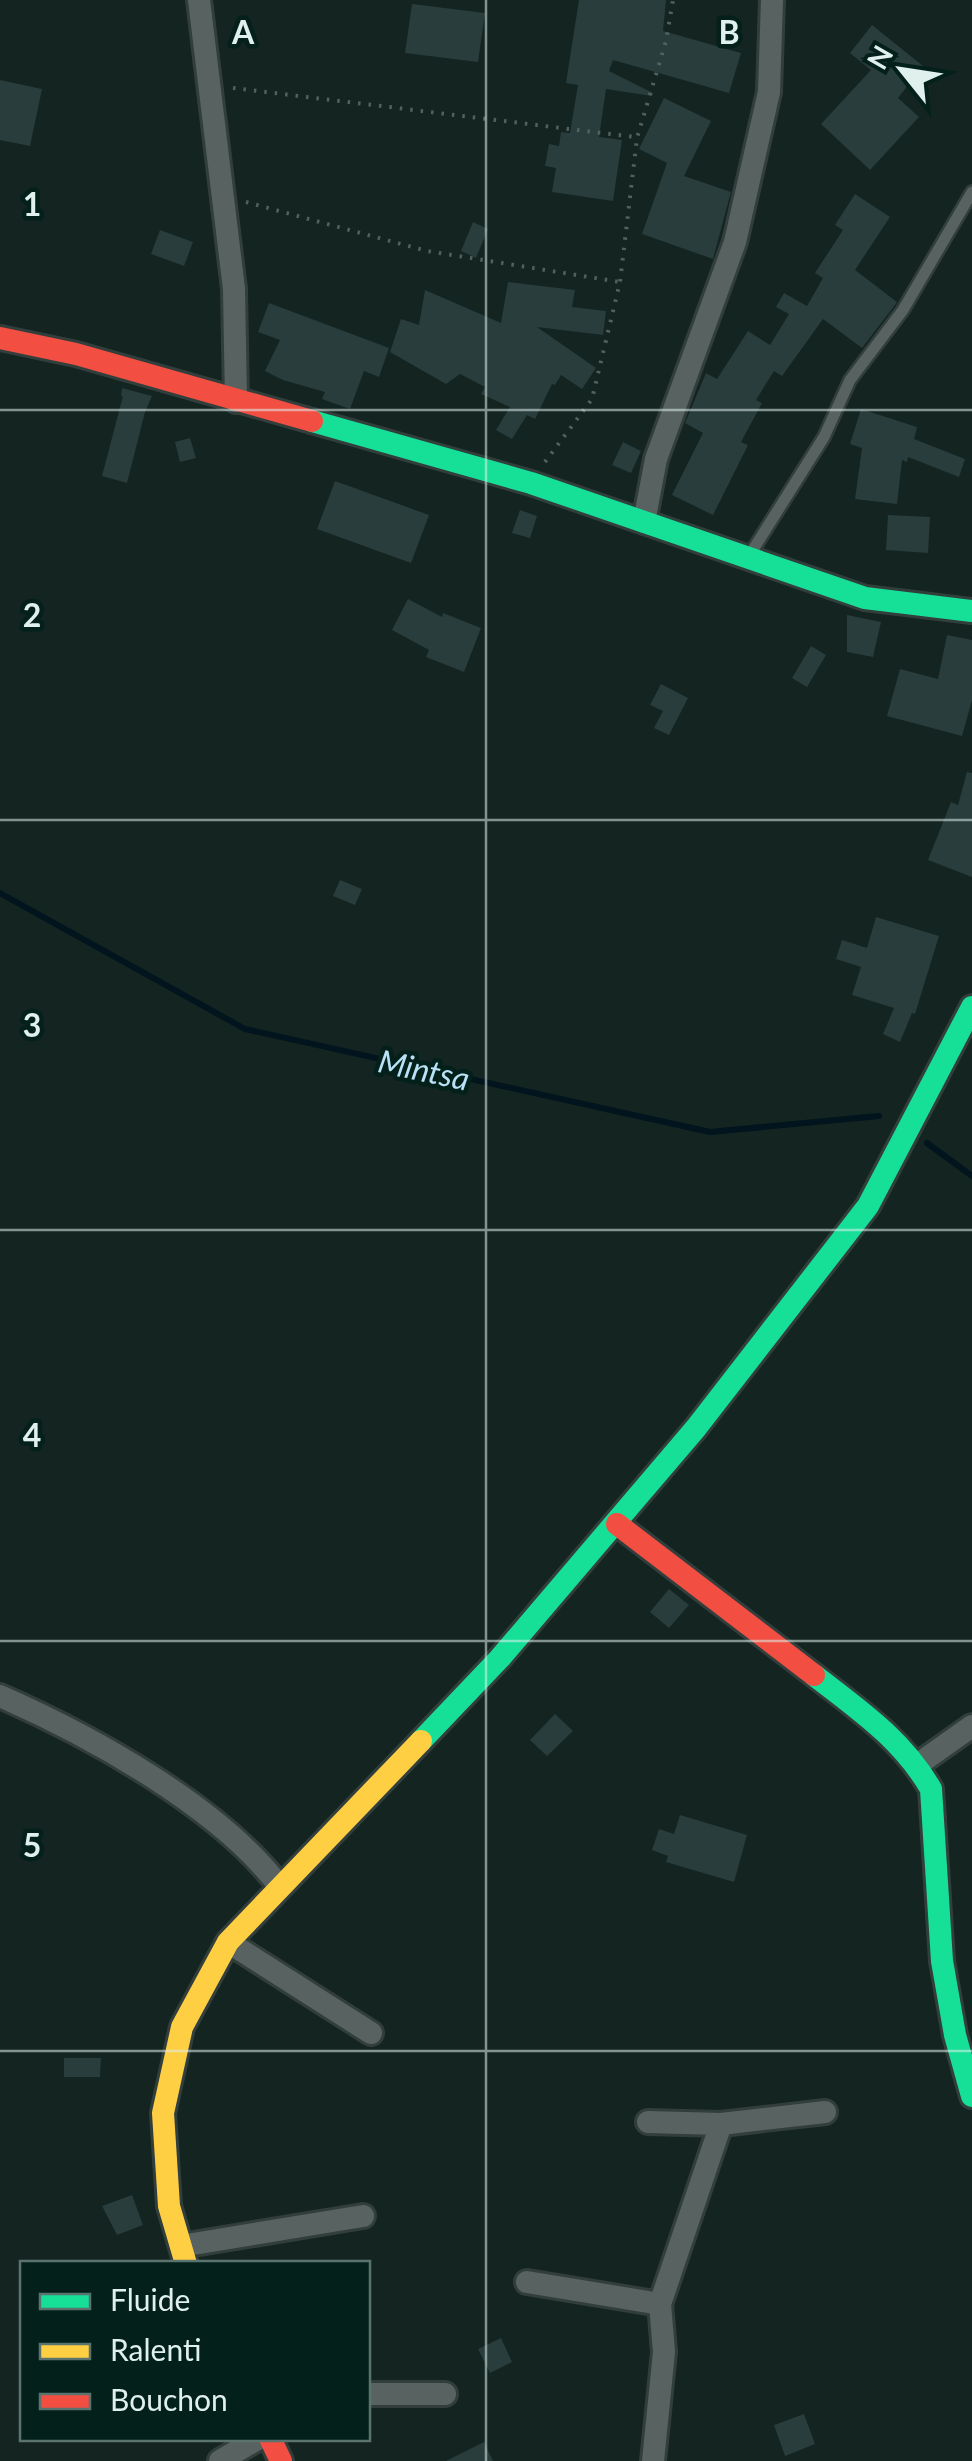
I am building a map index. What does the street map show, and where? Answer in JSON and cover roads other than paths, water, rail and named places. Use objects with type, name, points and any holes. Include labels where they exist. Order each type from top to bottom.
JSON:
[{"type":"street","points":[[199,0],[234,289],[236,401]]},
{"type":"street","points":[[644,522],[656,458],[734,242],[769,92],[772,0]]},
{"type":"street","points":[[0,338],[76,354],[532,483],[865,598],[972,611]]},
{"type":"street","points":[[363,2216],[184,2255],[169,2206],[164,2114],[182,2027],[228,1942],[500,1658],[618,1524],[868,1206],[972,1007]]},
{"type":"street","points":[[618,1524],[890,1734],[917,1765],[931,1789],[942,1962],[955,2035],[972,2096]]},
{"type":"street","points":[[0,1696],[78,1733],[185,1800],[261,1862],[280,1886]]},
{"type":"street","points":[[917,1765],[972,1726]]},
{"type":"street","points":[[228,1942],[370,2033]]},
{"type":"street","points":[[648,2122],[721,2124],[825,2112]]},
{"type":"street","points":[[653,2461],[664,2352],[660,2304],[721,2124]]},
{"type":"street","points":[[526,2282],[660,2304]]},
{"type":"street","points":[[370,2394],[446,2394]]},
{"type":"street","points":[[220,2461],[253,2441]]},
{"type":"lane","points":[[746,559],[824,437],[850,380],[903,310],[972,192]]},
{"type":"waterway","name":"Mintsa","points":[[0,893],[245,1029],[710,1132],[879,1116]]},
{"type":"waterway","name":"Mintsa","points":[[927,1143],[972,1176]]}]
